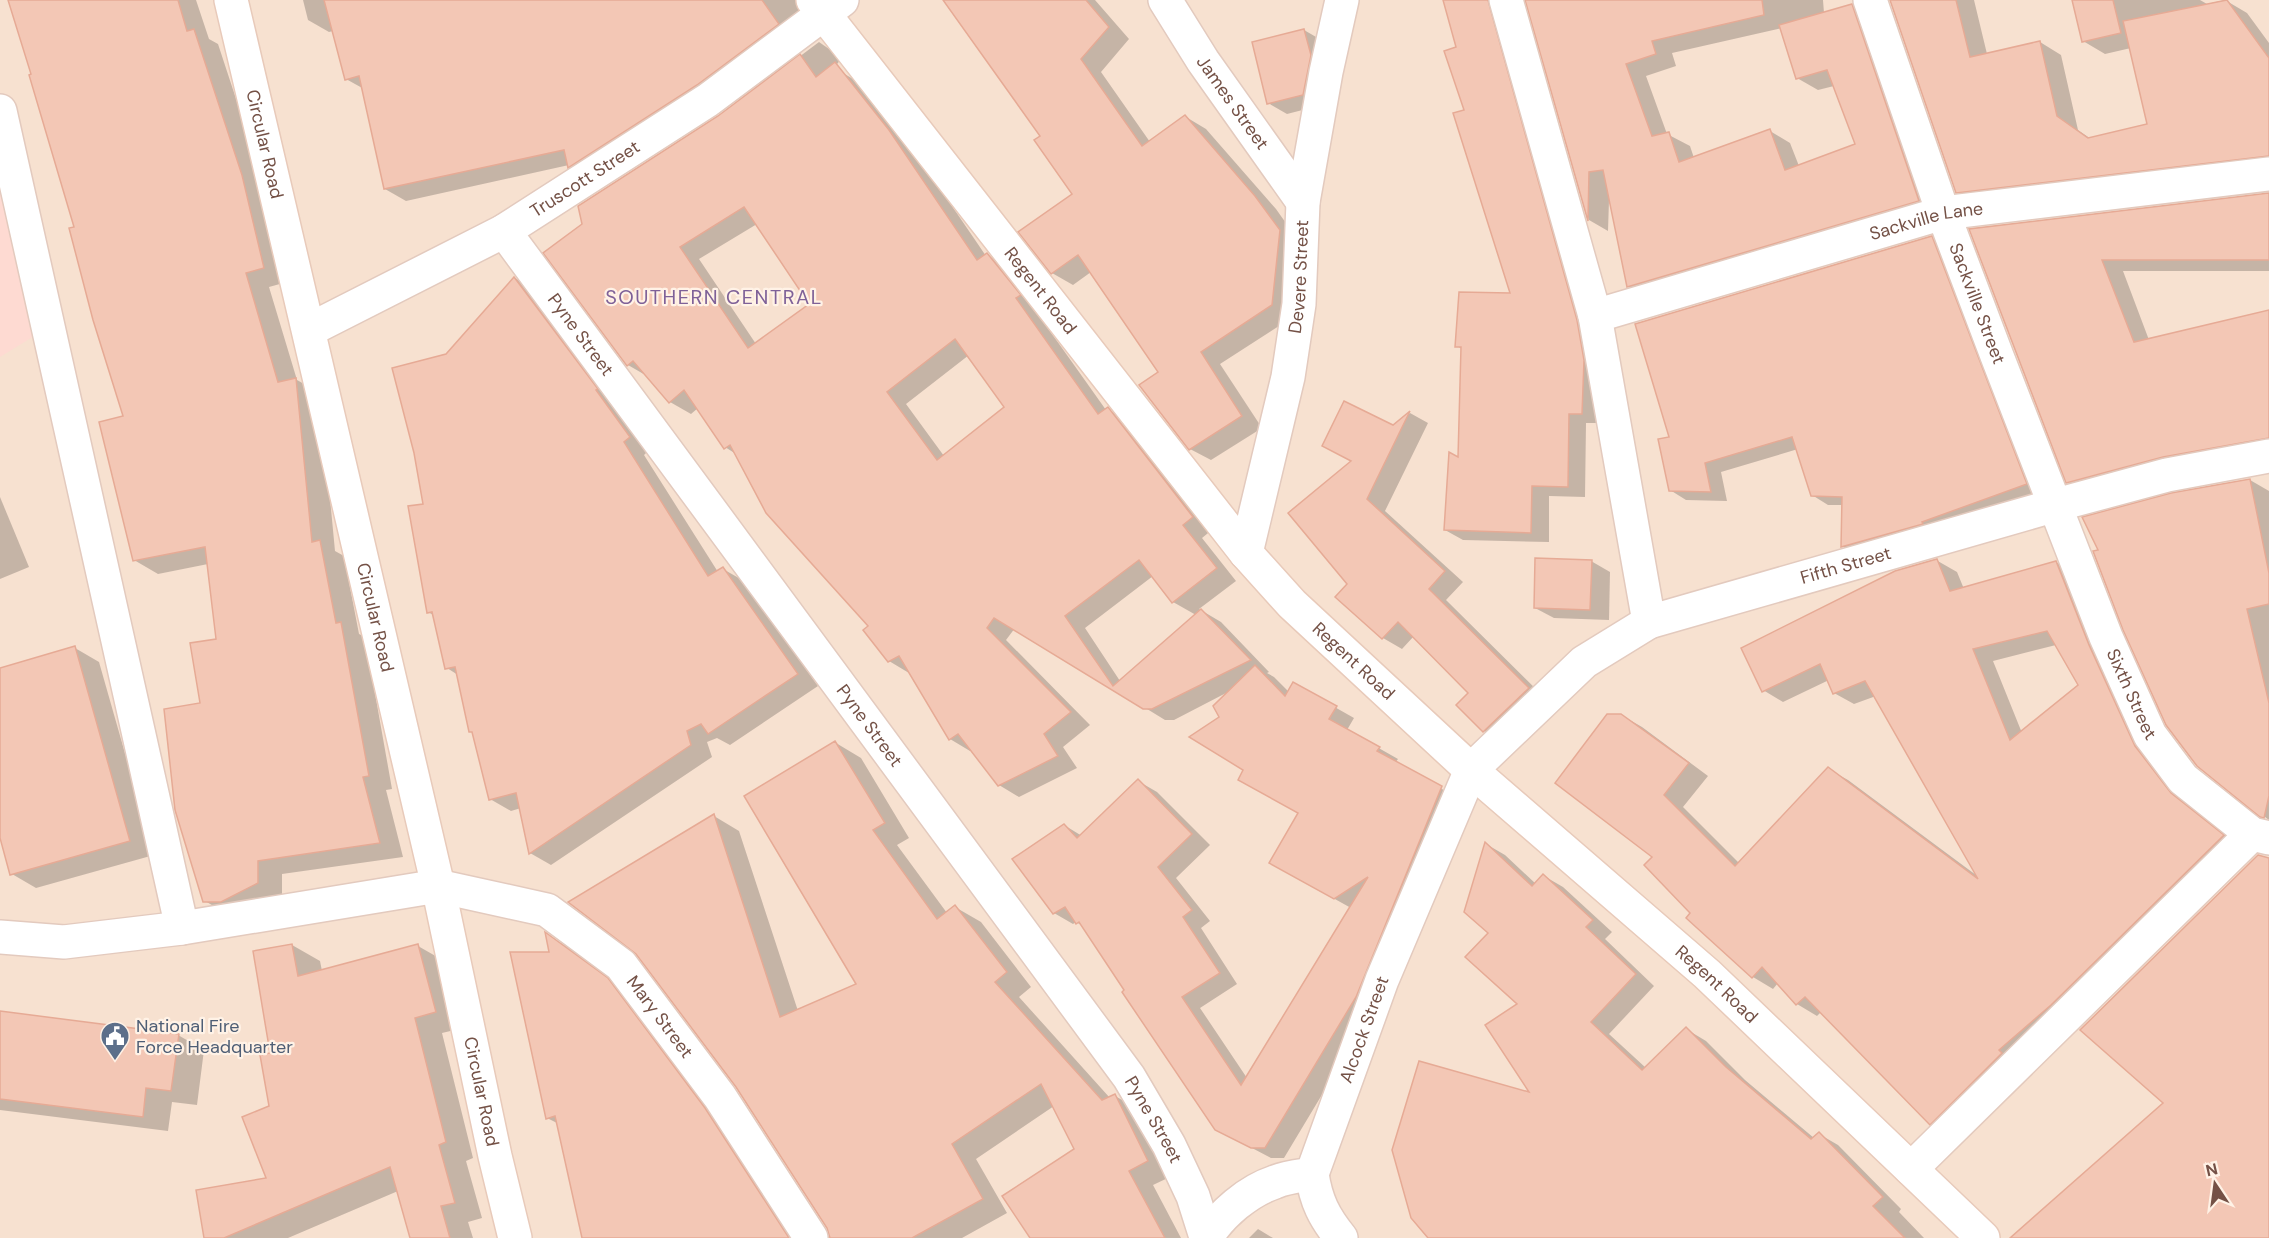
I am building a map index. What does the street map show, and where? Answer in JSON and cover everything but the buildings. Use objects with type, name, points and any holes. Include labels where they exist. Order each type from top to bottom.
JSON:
[{"type":"street","name":"Circular Road","points":[[231,0],[438,886],[514,1238]]},
{"type":"street","name":"James Street","points":[[1165,0],[1203,61],[1303,202]]},
{"type":"street","name":"Devere Street","points":[[1246,553],[1288,378],[1299,304],[1303,202],[1326,72],[1342,0]]},
{"type":"street","points":[[1506,0],[1595,316],[1648,622]]},
{"type":"street","name":"Sackville Street","points":[[1870,0],[1943,213],[2056,505]]},
{"type":"street","name":"Truscott Street","points":[[309,330],[504,231],[708,100],[826,5]]},
{"type":"street","name":"Regent Road","points":[[826,5],[1246,553],[1292,604],[1471,770],[1707,974],[1983,1238]]},
{"type":"street","points":[[0,111],[182,928]]},
{"type":"street","name":"Sackville Lane","points":[[1595,316],[1943,213],[2269,174]]},
{"type":"street","name":"Pyne Street","points":[[504,231],[1129,1077],[1169,1145],[1193,1196],[1206,1237]]},
{"type":"street","name":"Fifth Street","points":[[1471,770],[1584,662],[1648,622],[2168,475],[2269,456]]},
{"type":"street","name":"Sixth Street","points":[[2056,505],[2106,637],[2150,735],[2183,779],[2260,836]]},
{"type":"street","name":"Alcock Street","points":[[1312,1174],[1382,980],[1471,770]]},
{"type":"street","points":[[1911,1169],[2260,836]]},
{"type":"street","points":[[0,937],[64,942],[182,928],[438,886]]},
{"type":"street","name":"Mary Street","points":[[438,886],[547,910],[621,965],[720,1097],[811,1238]]},
{"type":"street","points":[[1206,1237],[1229,1211],[1252,1192],[1276,1181],[1312,1174],[1315,1196],[1327,1220],[1341,1238]]},
{"type":"shaded area","points":[[0,0],[2269,0],[2269,1238],[0,1238]]},
{"type":"shaded area","points":[[0,107],[57,322],[0,357]]},
{"type":"place","name":"National Fire Force Headquarter","points":[[115,1062]]},
{"type":"district","name":"SOUTHERN CENTRAL","points":[[714,297]]}]
